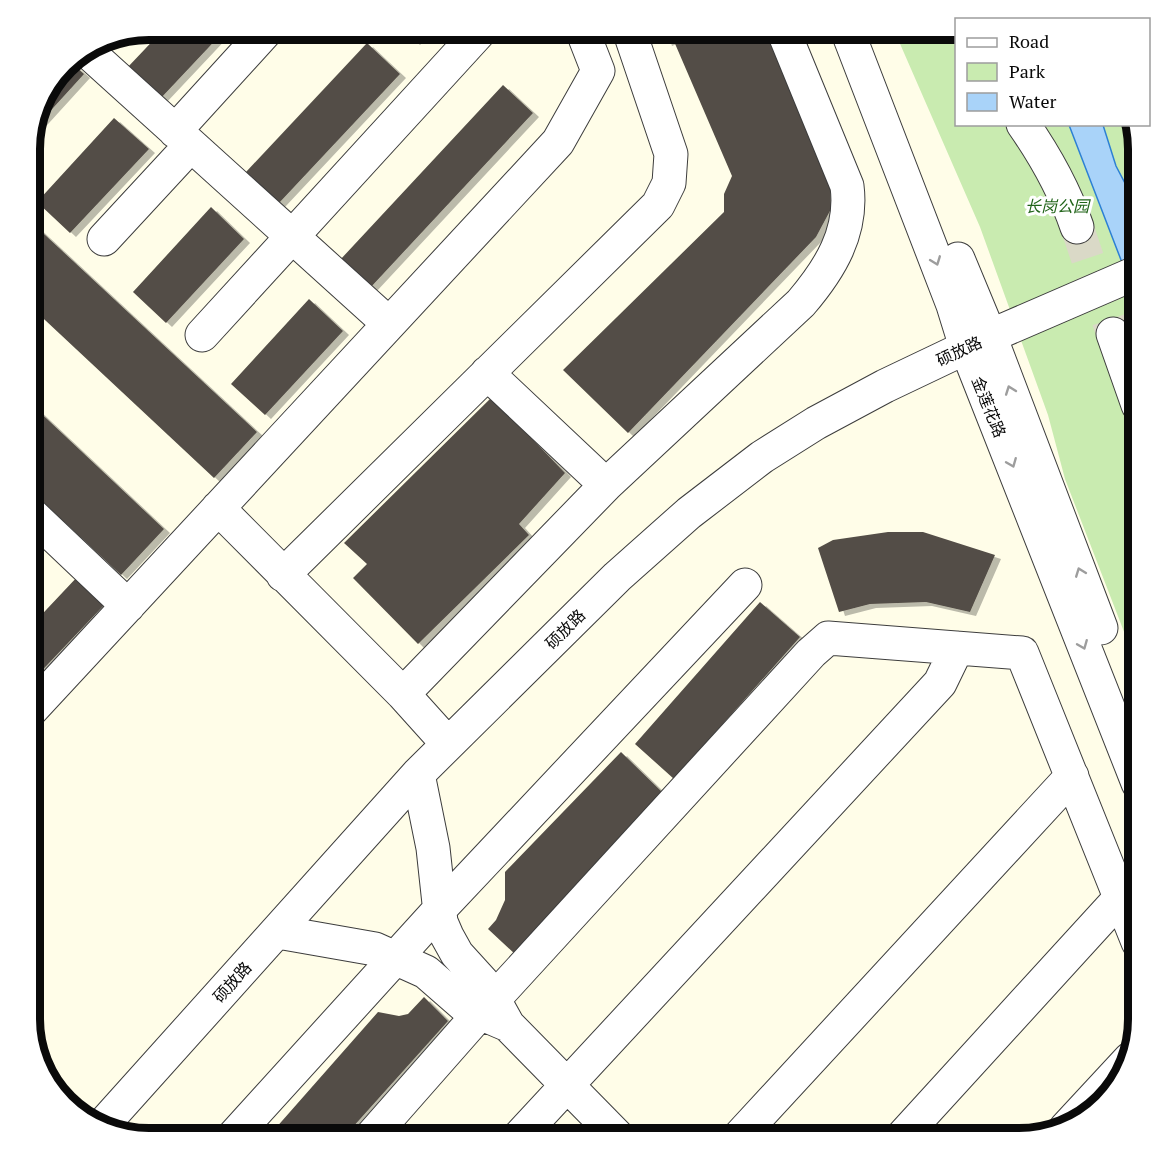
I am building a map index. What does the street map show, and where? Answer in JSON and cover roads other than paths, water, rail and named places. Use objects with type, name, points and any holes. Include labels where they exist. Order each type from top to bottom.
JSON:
[{"type":"street","points":[[104,239],[258,41]]},
{"type":"street","points":[[202,334],[471,41]]},
{"type":"street","points":[[40,700],[558,142],[598,71],[586,41]]},
{"type":"street","points":[[284,574],[658,205],[669,183],[671,154],[633,41]]},
{"type":"street","points":[[403,694],[606,485],[801,303],[820,280],[838,251],[849,203],[847,186],[788,41]]},
{"type":"street","name":"金莲花路","points":[[851,41],[952,304],[978,341],[1128,701]]},
{"type":"street","name":"金莲花路","points":[[871,41],[923,174],[978,341],[1128,755]]},
{"type":"street","points":[[93,56],[389,324]]},
{"type":"street","points":[[1024,126],[1046,157],[1068,199],[1077,227]]},
{"type":"street","name":"硕放路","points":[[107,1119],[418,774],[617,577],[707,499],[762,458],[816,423],[885,386],[978,341],[1128,276]]},
{"type":"street","points":[[1113,334],[1128,377]]},
{"type":"street","points":[[487,373],[606,485]]},
{"type":"street","points":[[218,508],[403,694],[448,744]]},
{"type":"street","points":[[41,526],[128,606]]},
{"type":"street","points":[[241,1128],[439,909],[745,585]]},
{"type":"street","points":[[379,1128],[494,1012],[811,652],[828,638],[1022,653],[1128,916]]},
{"type":"street","points":[[527,1128],[940,683],[957,648]]},
{"type":"street","points":[[418,774],[433,848],[441,922],[457,954],[487,987],[494,1012],[609,1128]]},
{"type":"street","points":[[747,1128],[1072,776]]},
{"type":"street","points":[[910,1128],[1121,897]]},
{"type":"street","points":[[278,932],[375,949],[426,972],[466,1006],[494,1012]]},
{"type":"water","points":[[1069,126],[1103,126],[1116,166],[1128,189],[1128,278]]},
{"type":"tunnel","points":[[1077,227],[1113,334]]},
{"type":"park label","name":"长岗公园","points":[[1057,206]]}]
